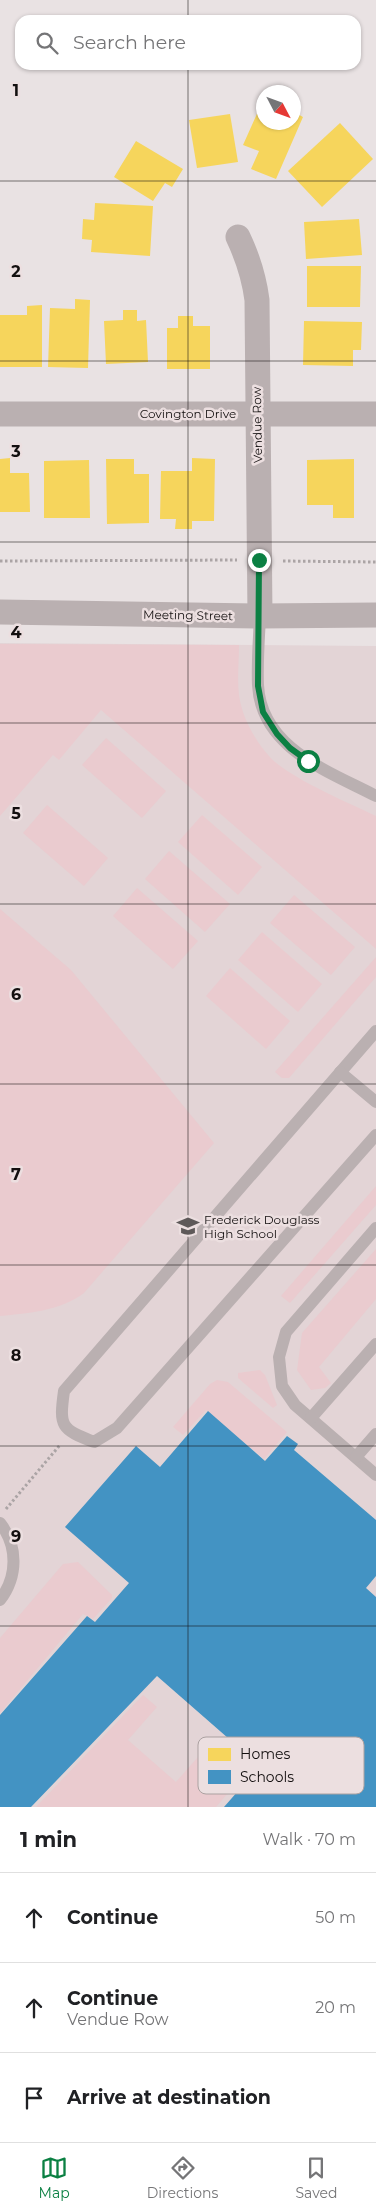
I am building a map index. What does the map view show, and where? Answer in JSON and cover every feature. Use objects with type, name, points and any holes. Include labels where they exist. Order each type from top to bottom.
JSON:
[{"type":"street","name":"Vendue Row","points":[[238,237],[248,257],[254,278],[257,300],[260,616]]},
{"type":"street","name":"Covington Drive","points":[[0,414],[376,414]]},
{"type":"street","name":"Meeting Street","points":[[0,612],[260,616],[376,615]]},
{"type":"lane","points":[[260,616],[258,686],[263,712],[277,734],[290,748],[308,761],[376,796]]},
{"type":"lane","points":[[376,1031],[64,1391],[61,1417],[70,1433],[94,1442],[117,1428],[376,1135]]},
{"type":"lane","points":[[340,1072],[376,1102]]},
{"type":"lane","points":[[376,1228],[286,1332],[279,1356],[282,1386],[296,1405],[376,1475]]},
{"type":"lane","points":[[311,1418],[376,1344]]},
{"type":"lane","points":[[356,1457],[376,1434]]},
{"type":"lane","points":[[0,1524],[8,1533],[14,1554],[12,1576],[0,1600]]},
{"type":"path","points":[[0,561],[245,560]]},
{"type":"path","points":[[276,560],[376,562]]},
{"type":"path","points":[[0,1515],[70,1433]]},
{"type":"shaded area","name":"Frederick Douglass High School","points":[[0,643],[376,646],[376,1807],[0,1807]]},
{"type":"shaded area","points":[[0,644],[239,645],[238,683],[243,711],[254,735],[269,756],[304,781],[376,816],[376,949],[101,710],[59,760],[53,755],[0,816]]},
{"type":"shaded area","points":[[106,738],[166,791],[142,818],[82,765]]},
{"type":"shaded area","points":[[47,805],[108,858],[84,886],[23,833]]},
{"type":"shaded area","points":[[202,815],[262,867],[238,895],[178,842]]},
{"type":"shaded area","points":[[169,851],[230,904],[205,932],[145,879]]},
{"type":"shaded area","points":[[137,888],[198,941],[173,969],[113,916]]},
{"type":"shaded area","points":[[294,895],[355,947],[331,975],[270,923]]},
{"type":"shaded area","points":[[0,909],[71,970],[214,1143],[84,1293],[65,1304],[55,1307],[0,1316]]},
{"type":"shaded area","points":[[262,932],[322,984],[298,1012],[238,960]]},
{"type":"shaded area","points":[[376,957],[376,977],[289,1078],[282,1078],[275,1072]]},
{"type":"shaded area","points":[[230,968],[290,1021],[266,1049],[206,996]]},
{"type":"shaded area","points":[[376,1186],[376,1205],[290,1303],[281,1296]]},
{"type":"shaded area","points":[[376,1249],[376,1299],[319,1367],[331,1383],[325,1388],[311,1390],[297,1370],[302,1333]]},
{"type":"shaded area","points":[[260,1370],[265,1375],[277,1405],[273,1408],[238,1378],[238,1373]]},
{"type":"shaded area","points":[[217,1380],[228,1382],[287,1432],[264,1459],[206,1410],[183,1435],[173,1427],[210,1384]]},
{"type":"shaded area","points":[[78,1562],[112,1595],[112,1598],[93,1619],[83,1614],[0,1713],[0,1638],[63,1564]]},
{"type":"shaded area","points":[[143,1695],[157,1707],[128,1740],[176,1782],[198,1757],[198,1794],[227,1794],[216,1807],[36,1807]]},
{"type":"building: Homes","points":[[230,114],[238,162],[197,168],[189,120]]},
{"type":"building: Homes","points":[[256,116],[256,130],[297,130],[276,179],[251,169],[259,151],[243,145]]},
{"type":"building: Homes","points":[[340,123],[373,159],[322,207],[288,171]]},
{"type":"building: Homes","points":[[136,141],[183,169],[172,187],[165,183],[153,201],[114,177]]},
{"type":"building: Homes","points":[[95,203],[153,206],[150,256],[91,252],[92,240],[82,239],[83,219],[94,220]]},
{"type":"building: Homes","points":[[359,219],[362,255],[306,259],[304,222]]},
{"type":"building: Homes","points":[[307,266],[361,266],[360,307],[307,307]]},
{"type":"building: Homes","points":[[75,299],[90,300],[88,368],[48,367],[50,308],[75,309]]},
{"type":"building: Homes","points":[[42,305],[42,367],[0,367],[0,315],[27,315],[27,306]]},
{"type":"building: Homes","points":[[123,310],[137,310],[137,321],[146,320],[148,362],[106,364],[104,321],[123,320]]},
{"type":"building: Homes","points":[[178,316],[193,316],[193,326],[210,326],[210,369],[167,369],[167,328],[178,328]]},
{"type":"building: Homes","points":[[304,321],[362,322],[361,350],[353,350],[353,366],[303,365]]},
{"type":"building: Homes","points":[[10,458],[10,473],[29,473],[30,512],[0,512],[0,459]]},
{"type":"building: Homes","points":[[192,458],[215,459],[214,521],[192,521],[192,529],[175,529],[176,519],[160,519],[161,471],[192,471]]},
{"type":"building: Homes","points":[[106,459],[134,459],[134,474],[149,474],[149,523],[107,524]]},
{"type":"building: Homes","points":[[354,459],[354,518],[333,518],[333,505],[307,505],[307,460]]},
{"type":"building: Homes","points":[[89,460],[90,518],[44,518],[44,461]]},
{"type":"building: Schools","points":[[208,1411],[265,1461],[287,1436],[298,1444],[294,1450],[376,1520],[376,1576],[366,1588],[376,1597],[376,1807],[224,1807],[235,1794],[364,1794],[364,1737],[227,1737],[157,1676],[31,1807],[0,1807],[0,1715],[87,1616],[95,1622],[129,1583],[65,1527],[136,1446],[160,1467]]},
{"type":"place","name":"Frederick Douglass High School","points":[[188,1226]]},
{"type":"route","points":[[259,560],[258,686],[263,712],[277,734],[290,748],[308,761]]}]
